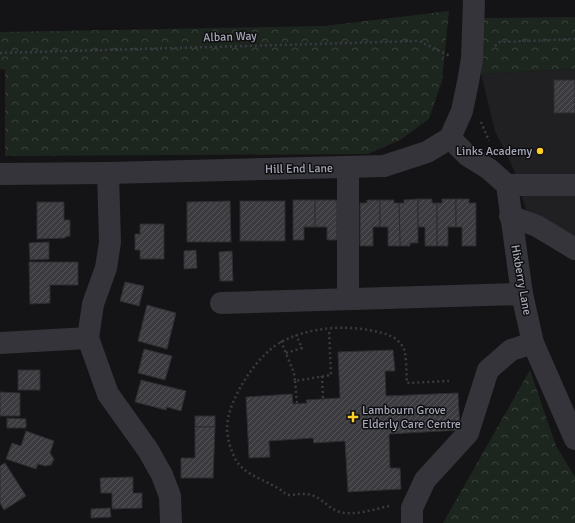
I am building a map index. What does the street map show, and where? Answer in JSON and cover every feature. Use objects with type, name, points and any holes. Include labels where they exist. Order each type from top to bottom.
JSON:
[{"type":"street","points":[[474,0],[472,59],[462,111],[450,138],[468,156],[489,169],[507,185],[575,184]]},
{"type":"street","name":"Hill End Lane","points":[[0,174],[348,168],[384,166],[427,152],[450,138]]},
{"type":"street","points":[[348,168],[348,299]]},
{"type":"street","points":[[108,173],[110,242],[106,268],[93,304],[88,338],[108,394],[148,450],[162,475],[170,496],[171,523]]},
{"type":"street","name":"Hixberry Lane","points":[[507,185],[510,216],[522,294],[533,343],[575,439]]},
{"type":"street","points":[[510,216],[537,226],[575,248]]},
{"type":"street","points":[[221,303],[522,294]]},
{"type":"street","points":[[0,343],[88,338]]},
{"type":"street","points":[[412,516],[425,480],[468,432],[488,370],[511,350],[533,343]]},
{"type":"path","name":"Alban Way","points":[[0,53],[419,40],[455,59]]},
{"type":"path","points":[[491,50],[500,42],[575,40]]},
{"type":"path","points":[[478,115],[490,144]]},
{"type":"path","points":[[296,382],[331,375],[329,328]]},
{"type":"path","points":[[412,516],[392,506],[354,513],[341,512],[330,508],[315,496],[303,493],[287,495],[280,488],[262,481],[250,474],[237,462],[229,444],[227,427],[231,408],[238,391],[252,370],[266,354],[282,342],[296,335],[312,330],[329,328],[356,328],[395,337],[404,348],[407,383],[449,382]]},
{"type":"path","points":[[286,353],[302,348],[296,335]]},
{"type":"path","points":[[282,342],[296,382],[297,403]]},
{"type":"path","points":[[322,376],[323,399]]},
{"type":"shaded area","name":"Links Academy","points":[[575,69],[575,239],[526,210],[514,170],[495,131],[481,74]]},
{"type":"green space","points":[[449,11],[442,81],[429,119],[400,140],[368,154],[5,156],[5,70],[0,69],[0,32],[324,26]]},
{"type":"green space","points":[[575,17],[575,69],[481,74],[482,18]]},
{"type":"green space","points":[[530,370],[556,446],[575,477],[575,523],[443,523]]},
{"type":"building","points":[[554,80],[575,80],[575,113],[554,113]]},
{"type":"building","points":[[418,199],[418,243],[410,243],[410,246],[400,246],[399,203],[404,203],[404,200]]},
{"type":"building","points":[[418,199],[432,199],[432,203],[437,203],[437,246],[425,246],[425,227],[418,227]]},
{"type":"building","points":[[442,199],[456,199],[456,227],[448,227],[448,246],[437,246],[437,203],[442,203]]},
{"type":"building","points":[[456,199],[469,199],[469,203],[476,203],[476,246],[462,246],[462,227],[456,227]]},
{"type":"building","points":[[293,200],[315,200],[315,227],[304,227],[304,240],[293,240]]},
{"type":"building","points":[[315,200],[337,200],[337,240],[327,240],[327,227],[315,227]]},
{"type":"building","points":[[367,200],[380,200],[380,227],[373,227],[373,246],[360,246],[360,203],[367,203]]},
{"type":"building","points":[[380,200],[394,200],[394,203],[399,203],[400,246],[388,246],[388,227],[380,227]]},
{"type":"building","points":[[230,201],[231,242],[187,242],[187,202]]},
{"type":"building","points":[[240,201],[285,201],[285,241],[240,241]]},
{"type":"building","points":[[37,202],[64,202],[64,220],[70,220],[70,236],[65,238],[37,239]]},
{"type":"building","points":[[140,224],[164,224],[164,259],[140,259],[140,250],[135,250],[135,234],[140,234]]},
{"type":"building","points":[[49,242],[49,259],[30,260],[29,243]]},
{"type":"building","points":[[196,250],[197,268],[184,269],[184,251]]},
{"type":"building","points":[[232,251],[233,281],[220,281],[219,252]]},
{"type":"building","points":[[29,262],[78,262],[78,285],[50,285],[50,303],[30,304]]},
{"type":"building","points":[[125,282],[144,286],[139,306],[120,301]]},
{"type":"building","points":[[147,305],[176,313],[167,349],[138,341]]},
{"type":"building","points":[[144,349],[172,356],[165,380],[138,373]]},
{"type":"building","name":"Lambourn Grove Elderly Care Centre","points":[[393,350],[395,371],[385,371],[386,396],[458,393],[460,430],[389,434],[390,468],[400,468],[401,489],[348,492],[345,441],[314,443],[313,438],[269,441],[270,457],[249,458],[246,397],[292,394],[293,404],[307,403],[306,400],[340,398],[338,352]]},
{"type":"building","points":[[18,370],[40,370],[40,390],[18,390]]},
{"type":"building","points":[[141,380],[186,391],[181,411],[167,407],[166,410],[135,402]]},
{"type":"building","points":[[0,392],[20,393],[20,416],[0,416]]},
{"type":"building","points":[[195,416],[215,416],[215,427],[195,427]]},
{"type":"building","points":[[7,418],[26,419],[26,428],[7,428]]},
{"type":"building","points":[[195,427],[215,427],[213,478],[181,478],[181,458],[195,458]]},
{"type":"building","points":[[26,431],[54,441],[50,453],[54,459],[51,465],[45,466],[38,464],[36,469],[6,459],[12,443],[21,446]]},
{"type":"building","points":[[5,463],[26,496],[4,510],[0,503],[0,466]]},
{"type":"building","points":[[133,477],[133,493],[142,493],[142,508],[112,509],[112,493],[101,493],[100,478]]},
{"type":"building","points":[[110,508],[111,517],[91,518],[91,509]]},
{"type":"place","name":"Links Academy","points":[[540,151]]},
{"type":"place","name":"Lambourn Grove Elderly Care Centre","points":[[353,417]]}]
